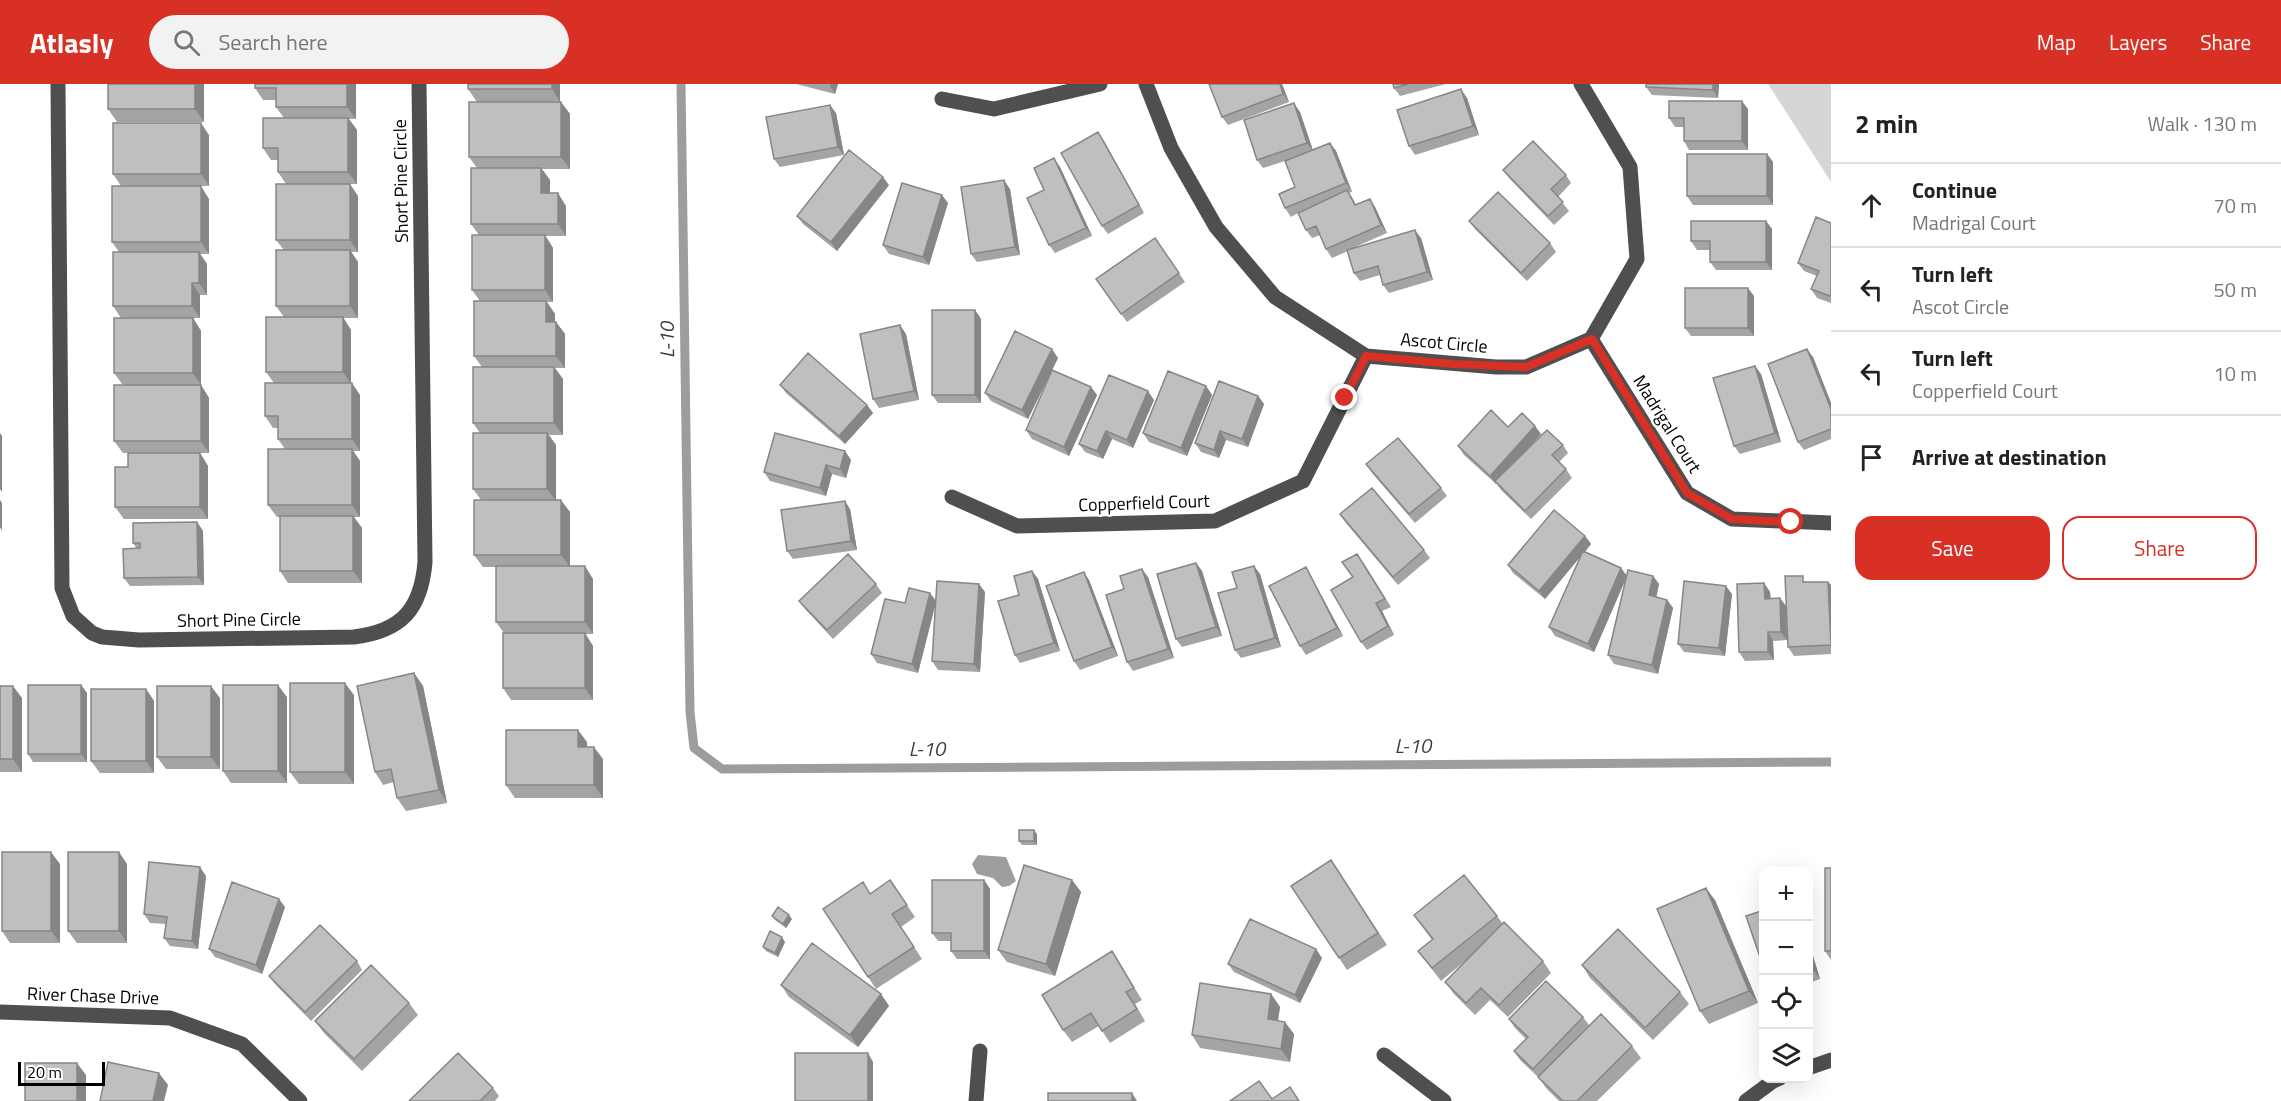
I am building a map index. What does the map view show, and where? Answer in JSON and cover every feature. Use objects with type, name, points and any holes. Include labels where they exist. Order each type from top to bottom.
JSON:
[{"type":"street","name":"Short Pine Circle","points":[[58,84],[62,588],[73,616],[92,633],[102,638],[139,640],[369,636],[397,624],[416,602],[422,587],[425,562],[419,84]]},
{"type":"street","points":[[942,99],[994,109],[1100,84]]},
{"type":"street","name":"Ascot Circle","points":[[1146,84],[1171,148],[1216,227],[1275,297],[1366,356],[1453,364],[1526,367],[1592,339]]},
{"type":"street","points":[[1581,84],[1630,167],[1637,259],[1592,339]]},
{"type":"street","name":"Madrigal Court","points":[[1592,339],[1687,493],[1732,519],[1831,524]]},
{"type":"street","name":"Copperfield Court","points":[[952,497],[1017,526],[1215,521],[1303,481],[1366,356]]},
{"type":"street","name":"River Chase Drive","points":[[0,1012],[170,1018],[242,1044],[300,1101]]},
{"type":"street","points":[[976,1101],[980,1051]]},
{"type":"street","points":[[1384,1055],[1444,1101]]},
{"type":"street","points":[[1813,1067],[1831,1060]]},
{"type":"street","points":[[1746,1101],[1770,1083]]},
{"type":"shaded area","points":[[1768,84],[1831,84],[1831,182]]},
{"type":"shaded area","points":[[978,855],[1006,857],[1016,881],[1009,886],[1002,887],[993,878],[977,874],[972,864]]},
{"type":"building","points":[[108,84],[195,84],[195,109],[108,109]]},
{"type":"building","points":[[255,84],[347,84],[347,107],[276,107],[276,88],[255,88]]},
{"type":"building","points":[[468,84],[552,84],[552,89],[468,89]]},
{"type":"building","points":[[1209,84],[1280,84],[1283,94],[1222,117]]},
{"type":"building","points":[[1393,84],[1408,84],[1394,88]]},
{"type":"building","points":[[1646,84],[1713,84],[1713,90],[1646,87]]},
{"type":"building","points":[[1461,89],[1473,126],[1409,146],[1397,110]]},
{"type":"building","points":[[1669,101],[1742,101],[1742,141],[1684,141],[1684,118],[1669,118]]},
{"type":"building","points":[[469,102],[561,102],[561,157],[469,157]]},
{"type":"building","points":[[1294,103],[1307,143],[1257,160],[1244,120]]},
{"type":"building","points":[[830,105],[838,147],[774,159],[766,117]]},
{"type":"building","points":[[263,118],[348,118],[348,172],[278,172],[278,148],[263,148]]},
{"type":"building","points":[[113,123],[201,123],[201,174],[113,174]]},
{"type":"building","points":[[1098,132],[1139,205],[1102,226],[1061,153]]},
{"type":"building","points":[[1533,141],[1566,175],[1551,189],[1563,202],[1548,216],[1503,170]]},
{"type":"building","points":[[1330,143],[1346,183],[1285,208],[1279,194],[1295,187],[1285,161]]},
{"type":"building","points":[[849,150],[883,177],[831,242],[797,216]]},
{"type":"building","points":[[1687,154],[1767,154],[1767,196],[1687,196]]},
{"type":"building","points":[[1054,158],[1086,228],[1049,245],[1027,198],[1044,190],[1034,168]]},
{"type":"building","points":[[471,168],[541,168],[541,193],[558,193],[558,224],[471,224]]},
{"type":"building","points":[[1004,180],[1015,247],[971,254],[961,187]]},
{"type":"building","points":[[902,183],[942,195],[923,257],[883,245]]},
{"type":"building","points":[[276,184],[350,184],[350,240],[276,240]]},
{"type":"building","points":[[112,186],[201,186],[201,242],[112,242]]},
{"type":"building","points":[[1347,190],[1355,205],[1370,199],[1381,225],[1326,249],[1316,226],[1306,230],[1298,213]]},
{"type":"building","points":[[1498,192],[1550,243],[1521,273],[1469,221]]},
{"type":"building","points":[[1816,217],[1831,223],[1830,296],[1811,289],[1819,271],[1798,263]]},
{"type":"building","points":[[1691,221],[1766,221],[1766,262],[1710,262],[1710,241],[1691,241]]},
{"type":"building","points":[[1415,230],[1427,272],[1383,285],[1378,266],[1354,273],[1347,250]]},
{"type":"building","points":[[472,235],[545,235],[545,290],[472,290]]},
{"type":"building","points":[[1155,238],[1179,273],[1121,314],[1096,279]]},
{"type":"building","points":[[276,250],[350,250],[350,306],[276,306]]},
{"type":"building","points":[[113,252],[199,252],[199,283],[192,283],[192,306],[113,306]]},
{"type":"building","points":[[1685,288],[1748,288],[1748,328],[1685,328]]},
{"type":"building","points":[[474,301],[546,301],[546,322],[556,322],[556,356],[474,356]]},
{"type":"building","points":[[932,310],[975,310],[975,395],[932,395]]},
{"type":"building","points":[[266,317],[343,317],[343,372],[266,372]]},
{"type":"building","points":[[114,318],[193,318],[193,373],[114,373]]},
{"type":"building","points":[[900,325],[914,391],[873,399],[860,334]]},
{"type":"building","points":[[1015,331],[1052,349],[1022,410],[985,393]]},
{"type":"building","points":[[1807,349],[1831,409],[1831,429],[1798,442],[1768,364]]},
{"type":"building","points":[[808,353],[867,405],[839,436],[780,385]]},
{"type":"building","points":[[1755,366],[1775,433],[1734,446],[1713,378]]},
{"type":"building","points":[[473,367],[554,367],[554,423],[473,423]]},
{"type":"building","points":[[1052,370],[1091,387],[1064,447],[1026,430]]},
{"type":"building","points":[[1168,371],[1206,386],[1181,448],[1143,433]]},
{"type":"building","points":[[1109,375],[1148,391],[1127,440],[1106,431],[1097,451],[1079,444]]},
{"type":"building","points":[[1219,381],[1258,396],[1242,439],[1220,431],[1214,450],[1195,443]]},
{"type":"building","points":[[265,383],[352,383],[352,439],[278,439],[278,416],[265,416]]},
{"type":"building","points":[[114,385],[201,385],[201,441],[114,441]]},
{"type":"building","points":[[1491,410],[1508,427],[1522,413],[1535,426],[1490,476],[1458,446]]},
{"type":"building","points":[[1547,430],[1563,445],[1552,455],[1566,469],[1525,511],[1495,481]]},
{"type":"building","points":[[473,433],[547,433],[547,489],[473,489]]},
{"type":"building","points":[[775,433],[845,451],[840,469],[826,465],[820,488],[764,472]]},
{"type":"building","points":[[1398,438],[1441,488],[1409,514],[1366,464]]},
{"type":"building","points":[[268,449],[352,449],[352,505],[268,505]]},
{"type":"building","points":[[128,453],[200,453],[200,507],[115,507],[115,467],[128,467]]},
{"type":"building","points":[[1372,488],[1424,550],[1393,577],[1340,514]]},
{"type":"building","points":[[474,500],[561,500],[561,555],[474,555]]},
{"type":"building","points":[[845,501],[851,541],[787,551],[781,510]]},
{"type":"building","points":[[1554,510],[1585,536],[1539,591],[1508,565]]},
{"type":"building","points":[[280,516],[353,516],[353,571],[280,571]]},
{"type":"building","points":[[197,522],[198,577],[124,578],[123,549],[140,548],[140,543],[133,543],[133,523]]},
{"type":"building","points":[[1583,551],[1621,568],[1588,644],[1549,627]]},
{"type":"building","points":[[848,554],[876,584],[827,630],[799,601]]},
{"type":"building","points":[[1357,554],[1385,599],[1376,603],[1388,626],[1361,642],[1331,590],[1353,577],[1342,562]]},
{"type":"building","points":[[1196,563],[1216,627],[1176,639],[1157,574]]},
{"type":"building","points":[[496,566],[585,566],[585,622],[496,622]]},
{"type":"building","points":[[1254,566],[1275,638],[1235,650],[1218,593],[1237,588],[1232,572]]},
{"type":"building","points":[[1306,567],[1337,628],[1300,646],[1269,586]]},
{"type":"building","points":[[1142,569],[1168,649],[1127,662],[1106,595],[1124,589],[1120,576]]},
{"type":"building","points":[[1628,570],[1653,576],[1649,595],[1667,600],[1652,665],[1608,655]]},
{"type":"building","points":[[1032,571],[1054,643],[1015,655],[998,601],[1019,595],[1014,576]]},
{"type":"building","points":[[1084,572],[1112,647],[1074,661],[1046,586]]},
{"type":"building","points":[[1785,576],[1803,576],[1803,582],[1828,582],[1831,645],[1788,647]]},
{"type":"building","points":[[937,581],[979,584],[974,664],[932,661]]},
{"type":"building","points":[[1684,581],[1726,586],[1719,648],[1678,644]]},
{"type":"building","points":[[1764,583],[1765,599],[1780,598],[1781,632],[1768,632],[1768,652],[1739,652],[1737,584]]},
{"type":"building","points":[[909,588],[930,593],[912,664],[871,654],[885,599],[905,603]]},
{"type":"building","points":[[503,633],[585,633],[585,688],[503,688]]},
{"type":"building","points":[[414,673],[439,790],[397,798],[391,769],[375,772],[357,686]]},
{"type":"building","points":[[290,683],[345,683],[345,772],[290,772]]},
{"type":"building","points":[[28,685],[81,685],[81,754],[28,754]]},
{"type":"building","points":[[223,685],[278,685],[278,771],[223,771]]},
{"type":"building","points":[[0,686],[13,686],[13,759],[0,759]]},
{"type":"building","points":[[157,686],[211,686],[211,757],[157,757]]},
{"type":"building","points":[[91,689],[146,689],[146,761],[91,761]]},
{"type":"building","points":[[506,730],[578,730],[578,747],[594,747],[594,785],[506,785]]},
{"type":"building","points":[[1019,830],[1034,830],[1034,841],[1019,841]]},
{"type":"building","points":[[2,852],[51,852],[51,931],[2,931]]},
{"type":"building","points":[[68,852],[119,852],[119,931],[68,931]]},
{"type":"building","points":[[1331,860],[1378,933],[1339,958],[1291,886]]},
{"type":"building","points":[[149,862],[200,867],[192,941],[164,938],[167,917],[144,914]]},
{"type":"building","points":[[1024,865],[1072,880],[1046,964],[998,950]]},
{"type":"building","points":[[1825,868],[1831,868],[1831,951],[1825,951]]},
{"type":"building","points":[[1464,875],[1497,916],[1432,968],[1418,951],[1433,939],[1414,915]]},
{"type":"building","points":[[890,880],[907,905],[892,914],[914,947],[868,977],[823,909],[863,882],[870,894]]},
{"type":"building","points":[[932,880],[984,880],[984,951],[951,951],[951,933],[932,933]]},
{"type":"building","points":[[232,882],[279,899],[256,965],[209,949]]},
{"type":"building","points":[[1706,888],[1749,991],[1700,1011],[1657,909]]},
{"type":"building","points":[[778,907],[789,915],[783,924],[772,916]]},
{"type":"building","points":[[1759,912],[1759,954],[1746,916]]},
{"type":"building","points":[[1250,919],[1316,949],[1295,995],[1228,964]]},
{"type":"building","points":[[1504,922],[1543,961],[1499,1005],[1481,988],[1466,1003],[1445,982]]},
{"type":"building","points":[[320,925],[357,961],[305,1012],[269,976]]},
{"type":"building","points":[[1618,929],[1680,992],[1645,1028],[1582,965]]},
{"type":"building","points":[[770,931],[782,937],[775,953],[763,947]]},
{"type":"building","points":[[812,943],[881,994],[850,1035],[781,985]]},
{"type":"building","points":[[1112,951],[1134,988],[1126,992],[1137,1009],[1102,1031],[1091,1013],[1063,1030],[1042,995]]},
{"type":"building","points":[[371,965],[409,1003],[354,1059],[315,1021]]},
{"type":"building","points":[[1546,981],[1583,1017],[1533,1069],[1514,1051],[1528,1037],[1509,1019]]},
{"type":"building","points":[[1200,983],[1271,994],[1268,1019],[1285,1022],[1281,1049],[1192,1035]]},
{"type":"building","points":[[1601,1014],[1632,1046],[1577,1101],[1563,1101],[1538,1077]]},
{"type":"building","points":[[458,1053],[493,1088],[480,1101],[409,1101]]},
{"type":"building","points":[[795,1053],[868,1053],[868,1101],[795,1101]]},
{"type":"building","points":[[108,1062],[159,1073],[153,1101],[100,1101]]},
{"type":"building","points":[[25,1063],[77,1063],[77,1101],[25,1101]]},
{"type":"building","points":[[1259,1081],[1272,1099],[1290,1087],[1299,1101],[1230,1101]]},
{"type":"building","points":[[1048,1093],[1132,1093],[1132,1101],[1048,1101]]},
{"type":"waterway","name":"L-10","points":[[681,84],[690,712],[694,748],[722,769],[1831,762]]},
{"type":"route","points":[[1345,398],[1366,356],[1496,367],[1526,367],[1592,339],[1687,493],[1732,519],[1791,522]]}]
